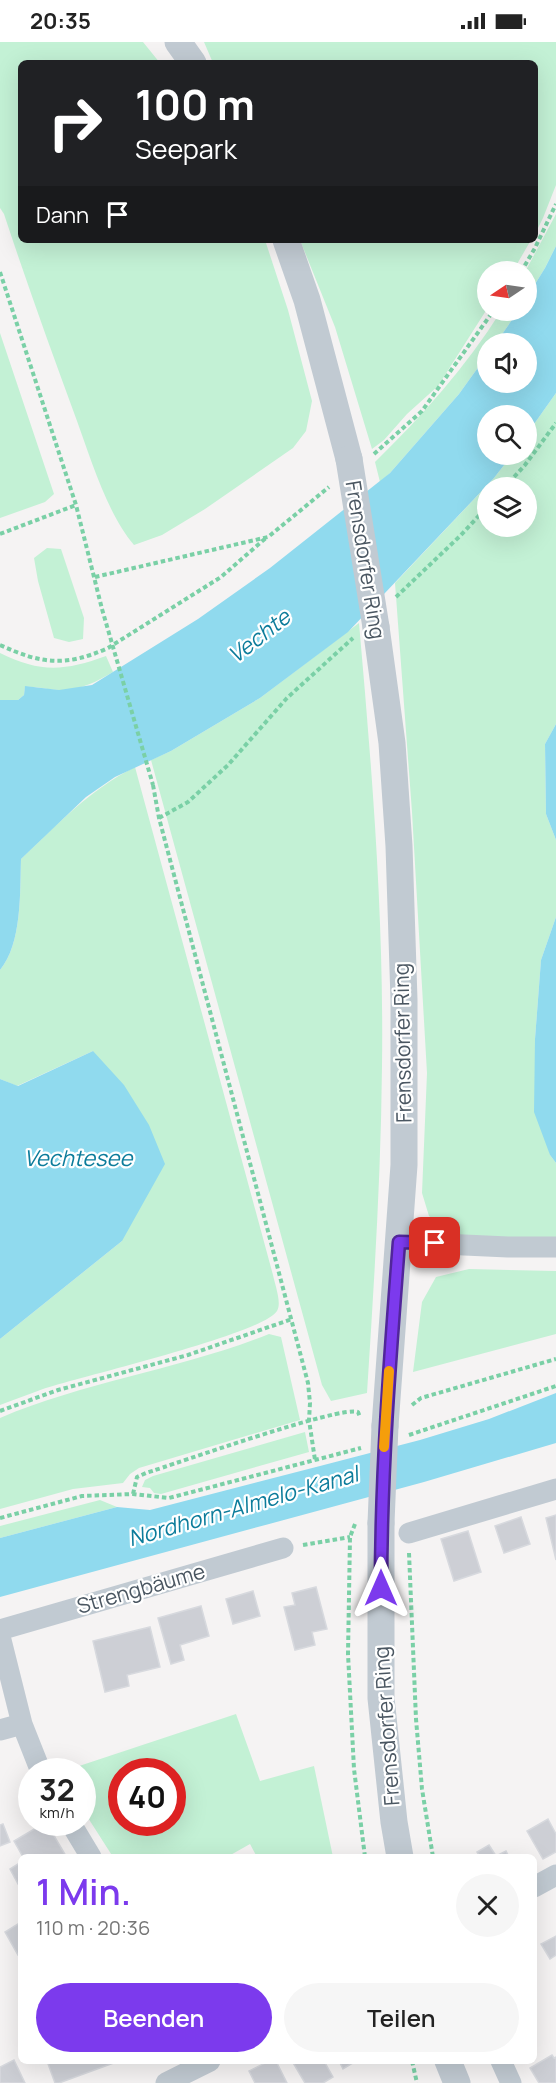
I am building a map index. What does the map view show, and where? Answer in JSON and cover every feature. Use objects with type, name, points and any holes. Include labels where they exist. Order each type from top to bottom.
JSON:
[{"type":"street","points":[[178,42],[191,60]]},
{"type":"street","name":"Frensdorfer Ring","points":[[287,243],[358,459],[367,630],[392,743],[400,858],[404,1000],[404,1165],[399,1242],[372,1425],[369,1520],[381,1698],[400,1854]]},
{"type":"street","points":[[399,1242],[556,1247]]},
{"type":"street","points":[[409,1533],[556,1489]]},
{"type":"street","name":"Strengbäume","points":[[0,1630],[283,1548]]},
{"type":"street","points":[[0,1636],[22,1724],[35,1758]]},
{"type":"street","points":[[0,1730],[22,1724]]},
{"type":"street","points":[[78,1836],[89,1854]]},
{"type":"street","points":[[537,1885],[556,1875]]},
{"type":"street","points":[[166,2083],[204,2064]]},
{"type":"street","points":[[449,2064],[457,2083]]},
{"type":"street","points":[[502,2064],[511,2083]]},
{"type":"path","points":[[538,242],[556,204]]},
{"type":"path","points":[[527,261],[537,243]]},
{"type":"path","points":[[0,272],[76,506],[102,609],[153,784],[159,818],[308,1383],[309,1420],[315,1460]]},
{"type":"path","points":[[358,459],[422,411],[486,321]]},
{"type":"path","points":[[514,477],[556,423]]},
{"type":"path","points":[[0,645],[44,661],[66,662],[88,657],[108,648],[221,577],[332,486]]},
{"type":"path","points":[[0,534],[76,506]]},
{"type":"path","points":[[392,601],[477,518]]},
{"type":"path","points":[[95,577],[268,537]]},
{"type":"path","points":[[159,818],[188,802],[228,765],[287,698],[367,630]]},
{"type":"path","points":[[0,1411],[58,1390],[188,1355],[292,1319]]},
{"type":"path","points":[[411,1407],[421,1398],[556,1359]]},
{"type":"path","points":[[423,1431],[556,1386]]},
{"type":"path","points":[[133,1494],[137,1477],[142,1474],[309,1420],[354,1410],[372,1425]]},
{"type":"path","points":[[0,1518],[82,1496],[133,1494],[169,1498],[332,1455]]},
{"type":"path","points":[[283,1548],[350,1537],[369,1520]]},
{"type":"path","points":[[409,1533],[416,1719],[422,1789],[433,1854]]},
{"type":"path","points":[[350,1537],[348,1654],[354,1769],[365,1854]]},
{"type":"path","points":[[413,2064],[417,2083]]},
{"type":"green space","points":[[0,42],[143,42],[158,60],[18,60],[18,243],[266,243],[288,310],[312,401],[306,431],[293,448],[205,509],[162,535],[134,545],[116,518],[101,486],[0,208]]},
{"type":"green space","points":[[204,42],[556,42],[556,185],[543,218],[538,228],[538,60],[212,60]]},
{"type":"green space","points":[[556,214],[556,246],[537,281],[537,261],[531,261]]},
{"type":"green space","points":[[301,243],[529,243],[519,261],[477,261],[477,321],[479,321],[438,386],[372,449],[335,327]]},
{"type":"green space","points":[[494,321],[511,321],[503,333],[487,332]]},
{"type":"green space","points":[[0,333],[54,494],[45,502],[0,518]]},
{"type":"green space","points":[[477,346],[477,369],[459,394],[380,482],[375,462],[410,427]]},
{"type":"green space","points":[[556,393],[556,724],[545,744],[546,814],[556,840],[556,917],[541,960],[535,1039],[550,1155],[556,1163],[556,1237],[477,1239],[452,1234],[429,1216],[422,1193],[427,1073],[412,812],[395,583],[477,496],[477,537],[537,537],[537,477],[495,477],[504,465],[537,465],[537,420]]},
{"type":"green space","points":[[47,548],[61,549],[84,618],[83,639],[69,642],[54,638],[34,558]]},
{"type":"green space","points":[[359,623],[373,789],[379,900],[382,1011],[380,1148],[367,1393],[331,1401],[322,1385],[151,760],[171,751],[260,698]]},
{"type":"green space","points":[[0,653],[28,664],[53,668],[78,665],[106,656],[113,672],[80,687],[59,690],[25,687],[24,695],[18,700],[0,700]]},
{"type":"green space","points":[[135,767],[273,1275],[278,1308],[264,1320],[206,1343],[43,1389],[0,1405],[0,1339],[122,1241],[93,1051],[17,1086],[0,1079],[0,970],[7,959],[16,932],[20,902],[21,859],[88,797]]},
{"type":"green space","points":[[469,1269],[556,1271],[556,1334],[413,1372],[422,1302],[436,1277]]},
{"type":"green space","points":[[269,1334],[281,1337],[300,1420],[139,1468],[123,1483],[73,1489],[0,1509],[0,1418],[66,1394],[202,1357]]},
{"type":"green space","points":[[305,1432],[309,1452],[161,1494],[154,1493],[150,1488],[142,1487],[145,1480],[153,1476]]},
{"type":"green space","points":[[100,1500],[117,1507],[0,1538],[0,1526]]},
{"type":"green space","points":[[236,1714],[260,1781],[314,1766],[332,1854],[255,1854],[250,1844],[232,1854],[111,1854],[96,1830],[96,1760]]},
{"type":"water","name":"Vechte","points":[[556,246],[556,393],[537,420],[537,405],[477,405],[477,465],[504,465],[495,477],[477,477],[477,496],[348,632],[260,698],[171,751],[115,777],[86,797],[21,859],[20,902],[16,932],[7,959],[0,970],[0,700],[18,700],[24,695],[25,686],[59,690],[92,685],[198,619],[270,568],[390,473],[459,394],[477,369],[477,393],[537,393],[537,333],[503,333],[511,321],[537,321],[537,281]]},
{"type":"water","points":[[556,724],[556,840],[546,814],[545,744]]},
{"type":"water","points":[[556,917],[556,1163],[550,1155],[534,1112],[535,1039],[541,960]]},
{"type":"water","name":"Vechtesee","points":[[93,1051],[124,1085],[149,1125],[165,1164],[122,1241],[0,1339],[0,1079],[18,1086]]},
{"type":"water","name":"Nordhorn-Almelo-Kanal","points":[[556,1393],[556,1443],[424,1482],[0,1597],[0,1538],[117,1507],[150,1510],[420,1440],[489,1419]]},
{"type":"building","points":[[556,1515],[556,1560],[546,1518]]},
{"type":"building","points":[[521,1517],[530,1544],[504,1553],[495,1526]]},
{"type":"building","points":[[468,1531],[481,1572],[454,1581],[441,1539]]},
{"type":"building","points":[[316,1587],[327,1629],[312,1632],[315,1645],[295,1650],[284,1607],[295,1605],[292,1593]]},
{"type":"building","points":[[253,1591],[260,1616],[233,1624],[226,1599]]},
{"type":"building","points":[[201,1606],[209,1636],[180,1645],[184,1660],[171,1664],[158,1618]]},
{"type":"building","points":[[150,1627],[160,1667],[127,1675],[129,1686],[105,1692],[93,1641]]},
{"type":"building","points":[[548,1819],[556,1834],[556,1852],[543,1859],[527,1831]]},
{"type":"building","points":[[3,1824],[10,1842],[0,1846],[0,1825]]},
{"type":"building","points":[[22,1836],[54,1836],[65,1854],[21,1854],[14,1841]]},
{"type":"building","points":[[489,1845],[495,1854],[478,1854],[477,1852]]},
{"type":"building","points":[[18,1864],[18,1884],[10,1869]]},
{"type":"building","points":[[18,1924],[18,1955],[5,1932]]},
{"type":"building","points":[[556,1936],[556,1955],[550,1959],[541,1944]]},
{"type":"building","points":[[552,2055],[556,2057],[556,2083],[539,2083],[530,2068]]},
{"type":"building","points":[[14,2060],[25,2083],[0,2083],[0,2067]]},
{"type":"building","points":[[48,2064],[111,2064],[59,2083],[55,2083]]},
{"type":"building","points":[[263,2064],[278,2064],[287,2083],[255,2083],[249,2071]]},
{"type":"building","points":[[294,2064],[326,2064],[333,2077],[323,2083],[305,2083]]},
{"type":"building","points":[[340,2064],[351,2064],[343,2069]]},
{"type":"slow traffic","points":[[384,1447],[389,1371]]},
{"type":"route","points":[[381,1588],[385,1426],[399,1242],[435,1243]]}]
